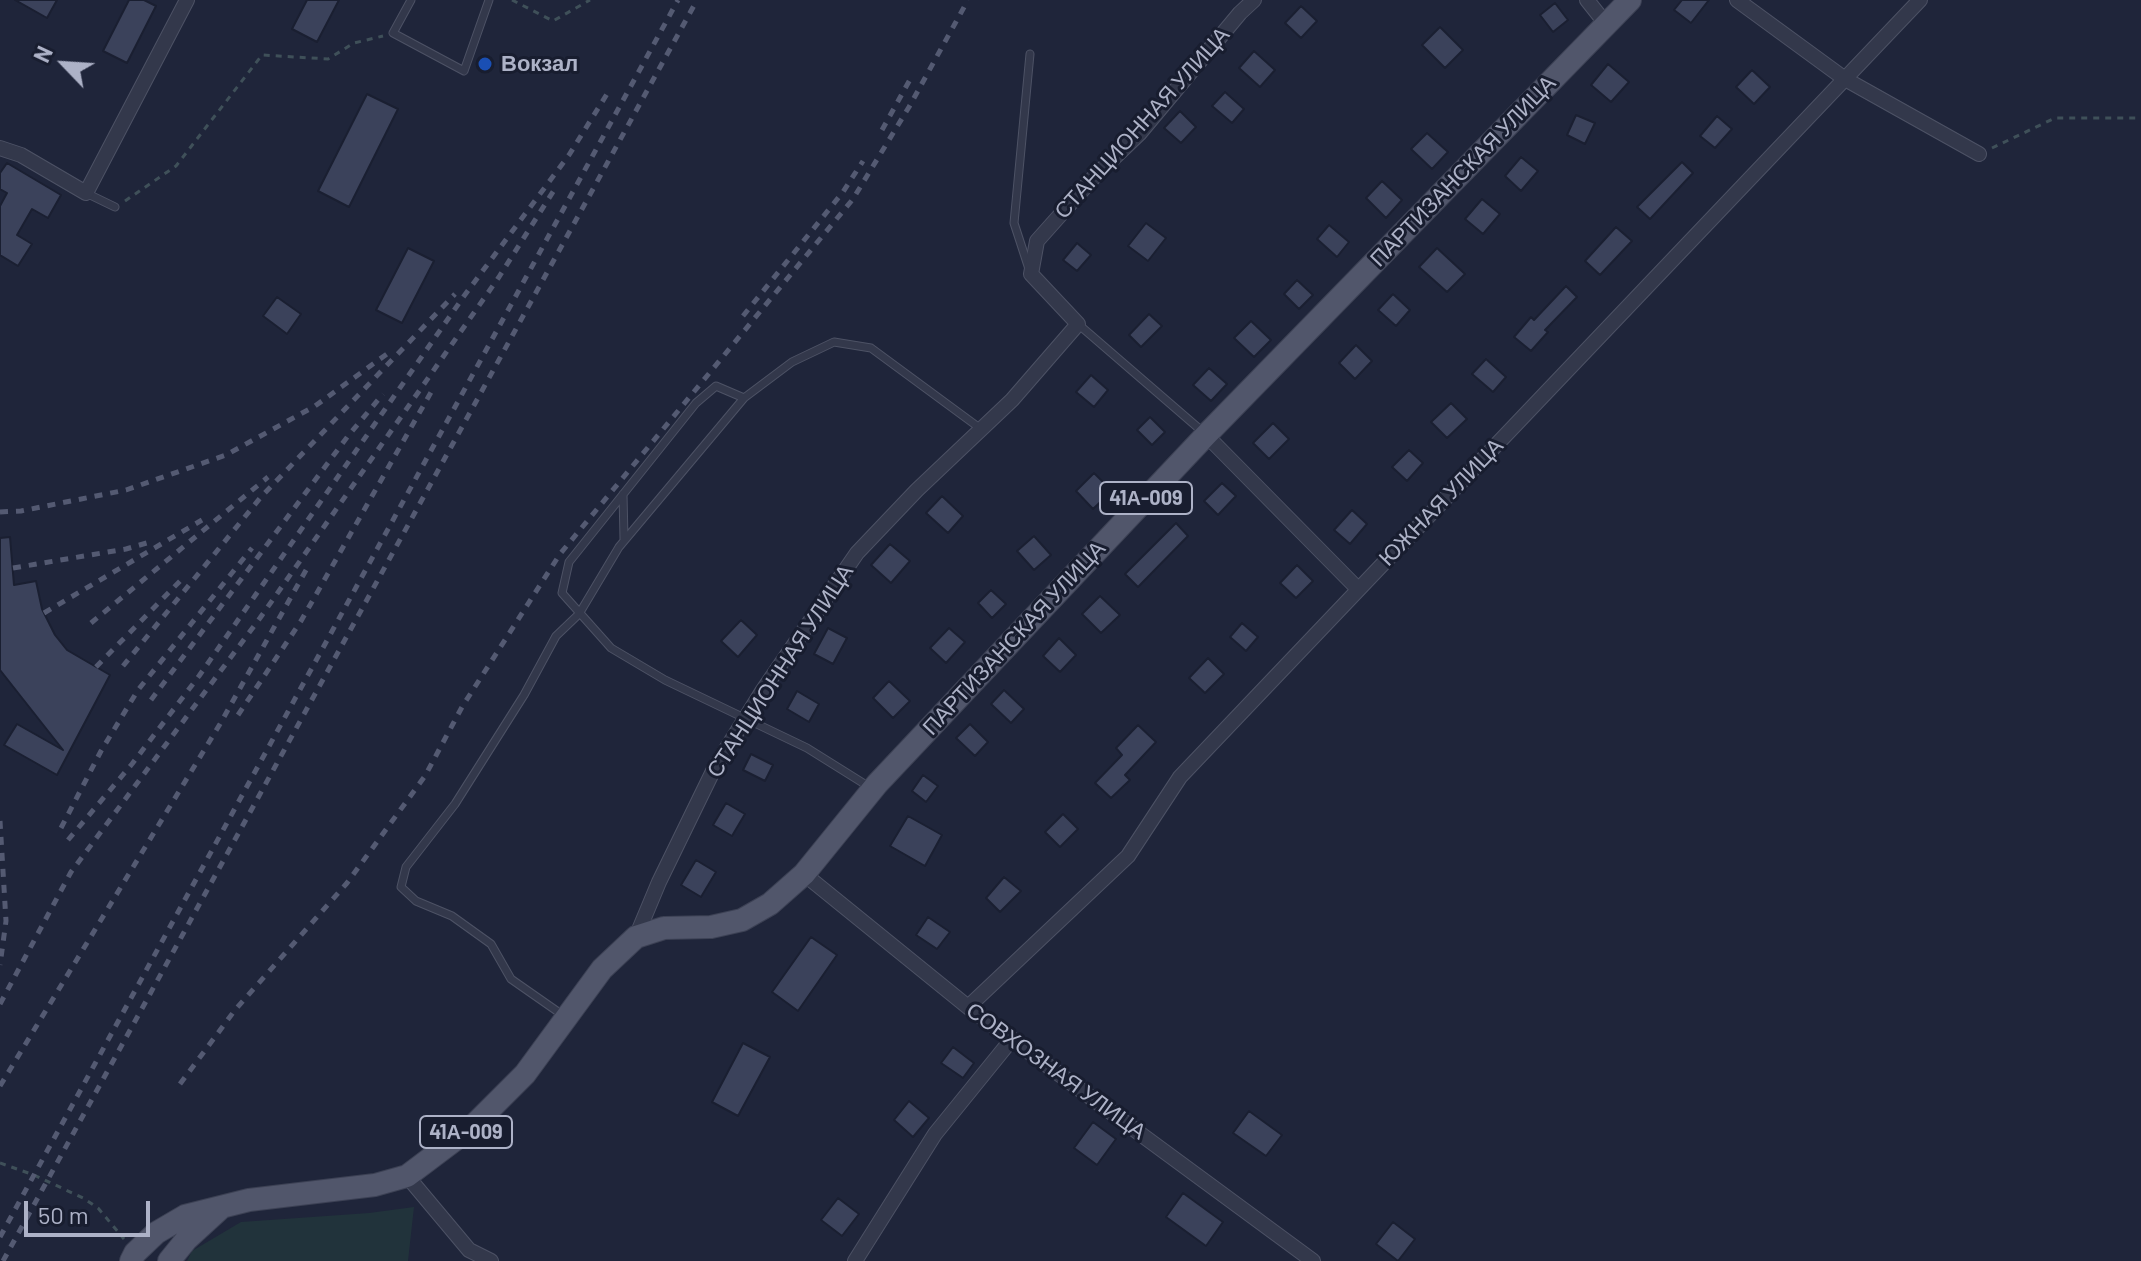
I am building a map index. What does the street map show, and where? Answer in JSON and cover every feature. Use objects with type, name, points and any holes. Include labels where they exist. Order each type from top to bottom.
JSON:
[{"type":"main road","name":"ПАРТИЗАНСКАЯ УЛИЦА","points":[[636,937],[664,928],[711,927],[742,920],[770,904],[804,874],[873,789],[1206,435],[1630,0]]},
{"type":"main road","name":"СТАНЦИОННАЯ УЛИЦА","points":[[133,1257],[156,1233],[185,1216],[224,1206],[375,1185],[407,1176],[472,1127],[525,1074],[602,969],[636,937]]},
{"type":"main road","points":[[169,1261],[186,1240],[224,1206]]},
{"type":"street","points":[[0,148],[21,155],[86,193],[187,0]]},
{"type":"street","name":"СТАНЦИОННАЯ УЛИЦА","points":[[1031,274],[1037,241],[1094,177],[1139,134],[1254,0]]},
{"type":"street","points":[[1587,0],[1606,24]]},
{"type":"street","points":[[1737,0],[1845,79],[1979,154]]},
{"type":"street","name":"ЮЖНАЯ УЛИЦА","points":[[968,1007],[1128,856],[1180,777],[1920,0]]},
{"type":"street","points":[[1031,274],[1078,324]]},
{"type":"street","name":"СТАНЦИОННАЯ УЛИЦА","points":[[636,937],[715,767],[857,553],[917,490],[1012,400],[1078,324]]},
{"type":"street","points":[[1206,435],[1358,589]]},
{"type":"street","name":"СОВХОЗНАЯ УЛИЦА","points":[[804,874],[968,1007],[1313,1261]]},
{"type":"street","points":[[855,1261],[935,1134],[1012,1039]]},
{"type":"street","points":[[407,1176],[469,1250],[491,1261]]},
{"type":"lane","points":[[411,0],[393,33],[464,71],[489,0]]},
{"type":"lane","points":[[1030,54],[1014,223],[1031,274]]},
{"type":"lane","points":[[86,193],[115,207]]},
{"type":"lane","points":[[1078,324],[1206,435]]},
{"type":"lane","points":[[567,1018],[511,979],[491,944],[452,916],[416,901],[401,887],[406,867],[455,804],[524,695],[556,636],[579,614],[624,539],[744,398],[792,362],[834,342],[871,348],[981,429]]},
{"type":"lane","points":[[744,398],[716,386],[696,403],[569,562],[562,593],[611,648],[665,680],[807,748],[873,789]]},
{"type":"lane","points":[[623,494],[624,539]]},
{"type":"path","points":[[512,0],[553,21],[590,0]]},
{"type":"path","points":[[115,207],[176,166],[262,55],[328,59],[354,43],[393,33]]},
{"type":"path","points":[[1979,154],[2055,118],[2141,118]]},
{"type":"path","points":[[0,1163],[34,1175],[98,1208],[133,1257]]},
{"type":"shaded area","points":[[414,1207],[408,1261],[187,1261],[192,1251],[241,1222]]},
{"type":"building","points":[[15,0],[57,0],[47,18]]},
{"type":"building","points":[[129,0],[144,0],[156,6],[127,63],[103,51]]},
{"type":"building","points":[[307,0],[339,0],[317,42],[292,29]]},
{"type":"building","points":[[1682,0],[1709,0],[1691,23],[1674,10]]},
{"type":"building","points":[[1555,3],[1568,20],[1553,32],[1540,15]]},
{"type":"building","points":[[1301,6],[1317,21],[1301,38],[1285,23]]},
{"type":"building","points":[[1440,27],[1463,50],[1445,68],[1422,45]]},
{"type":"building","points":[[1254,51],[1275,70],[1260,87],[1239,68]]},
{"type":"building","points":[[1608,64],[1629,82],[1611,102],[1591,85]]},
{"type":"building","points":[[1752,70],[1770,87],[1754,104],[1736,87]]},
{"type":"building","points":[[1225,92],[1244,109],[1232,123],[1212,106]]},
{"type":"building","points":[[367,94],[398,109],[349,207],[318,191]]},
{"type":"building","points":[[1180,111],[1196,127],[1181,143],[1164,128]]},
{"type":"building","points":[[1576,115],[1595,123],[1585,144],[1567,135]]},
{"type":"building","points":[[1717,116],[1732,129],[1715,148],[1700,136]]},
{"type":"building","points":[[1427,133],[1448,152],[1432,169],[1411,149]]},
{"type":"building","points":[[1521,157],[1538,171],[1521,191],[1505,176]]},
{"type":"building","points":[[1682,162],[1693,173],[1650,219],[1637,207]]},
{"type":"building","points":[[7,163],[61,195],[48,218],[32,209],[17,235],[32,244],[18,266],[0,255],[0,206],[7,193],[0,189],[0,173]]},
{"type":"building","points":[[1382,181],[1402,200],[1386,218],[1366,198]]},
{"type":"building","points":[[1482,199],[1500,214],[1483,234],[1465,219]]},
{"type":"building","points":[[1146,223],[1166,238],[1148,261],[1128,246]]},
{"type":"building","points":[[1329,225],[1349,242],[1337,257],[1317,239]]},
{"type":"building","points":[[1616,227],[1632,241],[1600,275],[1585,261]]},
{"type":"building","points":[[1077,243],[1091,255],[1077,271],[1063,260]]},
{"type":"building","points":[[408,248],[434,261],[402,323],[376,310]]},
{"type":"building","points":[[1437,248],[1465,274],[1447,292],[1419,267]]},
{"type":"building","points":[[1297,280],[1313,295],[1299,309],[1284,294]]},
{"type":"building","points":[[1566,286],[1577,297],[1545,330],[1548,332],[1531,351],[1514,337]]},
{"type":"building","points":[[1393,294],[1410,310],[1396,326],[1378,310]]},
{"type":"building","points":[[277,297],[301,314],[287,334],[263,316]]},
{"type":"building","points":[[1149,314],[1162,326],[1141,347],[1129,335]]},
{"type":"building","points":[[1251,321],[1271,340],[1254,357],[1234,338]]},
{"type":"building","points":[[1356,345],[1372,361],[1355,379],[1339,363]]},
{"type":"building","points":[[1486,359],[1506,377],[1493,392],[1472,374]]},
{"type":"building","points":[[1209,368],[1227,384],[1211,401],[1193,385]]},
{"type":"building","points":[[1091,375],[1108,390],[1094,407],[1076,392]]},
{"type":"building","points":[[1451,403],[1467,419],[1447,438],[1431,422]]},
{"type":"building","points":[[1150,417],[1165,432],[1152,445],[1137,430]]},
{"type":"building","points":[[1273,423],[1289,439],[1269,459],[1253,443]]},
{"type":"building","points":[[1409,450],[1423,463],[1407,481],[1392,467]]},
{"type":"building","points":[[1094,473],[1112,491],[1093,509],[1076,491]]},
{"type":"building","points":[[1222,483],[1236,496],[1218,515],[1204,501]]},
{"type":"building","points":[[942,496],[963,516],[948,533],[926,513]]},
{"type":"building","points":[[1352,510],[1367,524],[1350,544],[1334,530]]},
{"type":"building","points":[[1176,523],[1188,536],[1138,587],[1125,574]]},
{"type":"building","points":[[1034,536],[1051,555],[1034,570],[1017,551]]},
{"type":"building","points":[[10,537],[14,585],[36,581],[42,609],[55,635],[67,650],[110,675],[57,775],[4,745],[17,724],[63,750],[0,670],[0,538]]},
{"type":"building","points":[[890,544],[910,561],[891,583],[871,565]]},
{"type":"building","points":[[1297,565],[1313,581],[1296,598],[1280,583]]},
{"type":"building","points":[[991,590],[1006,604],[992,618],[978,603]]},
{"type":"building","points":[[1100,596],[1120,615],[1101,633],[1082,614]]},
{"type":"building","points":[[741,620],[757,635],[738,657],[721,641]]},
{"type":"building","points":[[1242,623],[1258,637],[1246,651],[1230,637]]},
{"type":"building","points":[[828,628],[847,638],[833,664],[814,654]]},
{"type":"building","points":[[949,628],[965,642],[946,663],[930,648]]},
{"type":"building","points":[[1059,638],[1076,655],[1060,672],[1043,656]]},
{"type":"building","points":[[1208,658],[1224,674],[1205,693],[1189,678]]},
{"type":"building","points":[[889,681],[910,701],[893,718],[873,698]]},
{"type":"building","points":[[1004,690],[1024,709],[1011,723],[991,704]]},
{"type":"building","points":[[797,691],[819,704],[809,722],[787,709]]},
{"type":"building","points":[[970,724],[988,742],[975,756],[956,738]]},
{"type":"building","points":[[1138,725],[1156,742],[1125,775],[1130,780],[1111,798],[1095,783],[1122,755],[1116,748]]},
{"type":"building","points":[[751,754],[773,765],[765,781],[743,770]]},
{"type":"building","points":[[923,775],[938,786],[926,802],[912,791]]},
{"type":"building","points":[[726,803],[745,814],[732,836],[713,825]]},
{"type":"building","points":[[1063,814],[1078,829],[1060,847],[1045,832]]},
{"type":"building","points":[[908,816],[942,835],[925,866],[890,846]]},
{"type":"building","points":[[696,860],[716,872],[701,897],[681,885]]},
{"type":"building","points":[[1004,877],[1021,891],[1000,912],[986,898]]},
{"type":"building","points":[[928,917],[950,932],[937,949],[916,935]]},
{"type":"building","points":[[811,937],[837,955],[798,1011],[772,992]]},
{"type":"building","points":[[743,1043],[770,1057],[738,1116],[712,1102]]},
{"type":"building","points":[[953,1047],[974,1063],[963,1078],[941,1063]]},
{"type":"building","points":[[909,1101],[929,1118],[913,1137],[894,1120]]},
{"type":"building","points":[[1249,1111],[1282,1135],[1266,1156],[1233,1133]]},
{"type":"building","points":[[1093,1122],[1116,1139],[1097,1165],[1074,1148]]},
{"type":"building","points":[[1183,1193],[1223,1222],[1206,1246],[1166,1217]]},
{"type":"building","points":[[838,1198],[859,1214],[842,1236],[821,1220]]},
{"type":"building","points":[[1393,1222],[1415,1239],[1398,1261],[1376,1244]]},
{"type":"railway","points":[[0,1237],[678,0]]},
{"type":"railway","points":[[3,1261],[697,0]]},
{"type":"railway","points":[[180,1084],[235,1010],[347,883],[425,776],[462,707],[560,554],[853,199],[909,107],[968,0]]},
{"type":"railway","points":[[882,130],[912,76]]},
{"type":"railway","points":[[68,840],[132,764],[199,676],[464,296],[569,155],[607,94]]},
{"type":"railway","points":[[743,316],[843,192],[863,161]]},
{"type":"railway","points":[[0,1004],[71,872],[260,618],[499,277],[556,187]]},
{"type":"railway","points":[[123,666],[261,497],[455,294]]},
{"type":"railway","points":[[0,512],[21,511],[126,490],[226,455],[315,406],[391,351]]},
{"type":"railway","points":[[238,715],[301,621],[434,387]]},
{"type":"railway","points":[[151,700],[348,436],[383,394]]},
{"type":"railway","points":[[91,623],[268,477]]},
{"type":"railway","points":[[44,613],[202,520]]},
{"type":"railway","points":[[13,568],[126,549],[150,542]]},
{"type":"railway","points":[[61,828],[101,751],[138,690],[252,548]]},
{"type":"railway","points":[[0,1086],[220,724],[310,563]]},
{"type":"railway","points":[[96,667],[180,581]]},
{"type":"railway","points":[[0,821],[6,921],[0,965]]},
{"type":"place","name":"Вокзал","points":[[485,64]]}]
